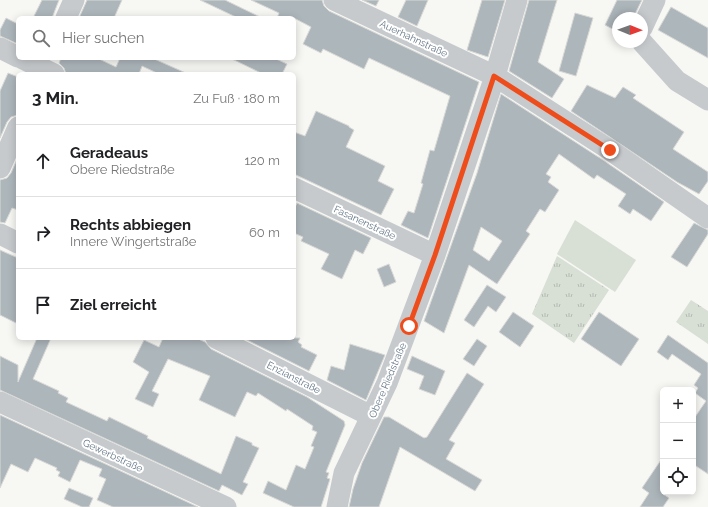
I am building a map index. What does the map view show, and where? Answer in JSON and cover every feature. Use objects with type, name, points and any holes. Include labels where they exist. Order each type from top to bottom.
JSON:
[{"type":"street","points":[[67,16],[74,0]]},
{"type":"street","name":"Auerhahnstraße","points":[[334,0],[494,76],[610,150],[708,218]]},
{"type":"street","name":"Obere Riedstraße","points":[[337,507],[344,473],[387,383],[435,255],[494,76],[517,0]]},
{"type":"street","points":[[648,15],[655,0]]},
{"type":"street","points":[[0,48],[16,56]]},
{"type":"street","points":[[647,48],[677,81],[708,100]]},
{"type":"street","points":[[26,60],[47,69]]},
{"type":"street","points":[[0,168],[16,132]]},
{"type":"street","name":"Fasanenstraße","points":[[296,189],[435,255]]},
{"type":"street","points":[[0,234],[16,242]]},
{"type":"street","name":"Enzianstraße","points":[[220,340],[371,416]]},
{"type":"street","name":"Gewerbstraße","points":[[0,402],[226,507]]},
{"type":"green space","points":[[575,220],[636,260],[615,292],[557,254]]},
{"type":"green space","points":[[557,256],[609,290],[574,343],[532,314]]},
{"type":"green space","points":[[691,300],[708,311],[708,344],[676,322]]},
{"type":"building","points":[[42,0],[59,0],[53,16],[34,16]]},
{"type":"building","points":[[87,0],[122,0],[115,16],[80,16]]},
{"type":"building","points":[[200,0],[225,0],[258,16],[234,16]]},
{"type":"building","points":[[251,0],[322,0],[324,6],[329,11],[479,82],[428,238],[401,225],[408,211],[414,213],[423,184],[421,183],[430,150],[434,151],[450,96],[369,58],[364,69],[323,49],[321,53],[303,44],[311,27],[296,19],[296,16],[278,16],[279,13]]},
{"type":"building","points":[[362,0],[379,0],[376,6]]},
{"type":"building","points":[[406,0],[428,0],[417,26],[398,17]]},
{"type":"building","points":[[482,0],[505,0],[488,57],[467,50]]},
{"type":"building","points":[[529,0],[557,0],[538,62],[564,79],[552,98],[509,71]]},
{"type":"building","points":[[617,0],[642,0],[636,12],[612,12],[612,29],[605,25]]},
{"type":"building","points":[[671,7],[708,28],[708,58],[658,30]]},
{"type":"building","points":[[575,13],[593,18],[576,76],[559,71]]},
{"type":"building","points":[[6,18],[16,23],[16,43],[0,36],[0,30]]},
{"type":"building","points":[[60,60],[101,60],[116,67],[119,60],[156,60],[184,72],[155,72],[142,66],[140,72],[65,72],[64,68],[59,63]]},
{"type":"building","points":[[234,60],[278,60],[287,64],[283,72],[259,72]]},
{"type":"building","points":[[8,73],[16,76],[16,116],[11,117],[7,122],[0,138],[0,91]]},
{"type":"building","points":[[587,85],[615,98],[623,87],[636,95],[633,98],[684,132],[673,149],[708,172],[708,181],[699,194],[677,182],[571,111]]},
{"type":"building","points":[[501,94],[603,160],[664,202],[651,221],[633,209],[630,214],[618,206],[626,194],[597,175],[594,179],[559,154],[546,174],[551,177],[548,182],[559,190],[545,212],[540,209],[526,231],[530,234],[497,284],[469,265],[444,333],[424,321],[477,173]],"holes":[[[481,227],[502,241],[489,261],[473,250]]]},
{"type":"building","points":[[316,111],[349,126],[354,130],[346,147],[385,166],[378,181],[394,189],[381,215],[296,175],[296,133],[305,136]]},
{"type":"building","points":[[16,162],[16,209],[12,208],[5,223],[0,222],[0,180],[7,178]]},
{"type":"building","points":[[297,203],[371,238],[363,254],[355,250],[342,279],[321,269],[329,254],[301,241],[303,237],[296,234]]},
{"type":"building","points":[[694,223],[708,230],[708,234],[687,267],[671,257]]},
{"type":"building","points":[[0,250],[16,257],[16,323],[0,315]]},
{"type":"building","points":[[389,264],[396,282],[384,287],[377,269]]},
{"type":"building","points":[[487,285],[506,297],[496,312],[488,306],[474,327],[464,320]]},
{"type":"building","points":[[513,312],[534,326],[520,347],[499,332]]},
{"type":"building","points":[[599,312],[639,339],[621,366],[581,339]]},
{"type":"building","points":[[668,335],[708,363],[708,474],[696,466],[696,416],[706,401],[696,394],[698,388],[694,385],[701,374],[672,354],[668,360],[657,352]]},
{"type":"building","points":[[296,338],[300,338],[298,342],[302,345],[301,347],[317,355],[309,371],[247,340],[296,340]]},
{"type":"building","points":[[477,339],[487,346],[474,366],[463,359]]},
{"type":"building","points":[[36,340],[50,340],[33,379],[59,391],[58,393],[68,398],[66,402],[107,421],[109,417],[148,436],[147,438],[221,474],[236,436],[252,443],[252,445],[259,448],[243,482],[248,484],[242,495],[222,485],[219,491],[0,390],[0,356],[18,365],[18,382]]},
{"type":"building","points":[[144,340],[159,347],[162,340],[200,340],[205,342],[211,349],[307,397],[344,421],[345,425],[326,472],[329,473],[327,478],[330,479],[321,507],[294,507],[263,493],[268,481],[286,490],[296,465],[305,469],[314,447],[311,446],[317,432],[312,430],[313,426],[287,409],[286,411],[258,393],[256,396],[247,392],[235,417],[199,400],[210,376],[168,359],[152,391],[159,394],[153,407],[135,399],[149,372],[133,362]]},
{"type":"building","points":[[350,344],[385,355],[366,400],[327,380],[331,366],[344,370]]},
{"type":"building","points":[[412,356],[445,371],[435,395],[419,389],[424,376],[407,369]]},
{"type":"building","points":[[467,373],[484,384],[449,440],[455,443],[446,459],[482,480],[475,491],[400,447],[379,507],[349,507],[353,489],[362,463],[384,417],[389,417],[424,438],[427,437]]},
{"type":"building","points":[[0,415],[198,507],[113,507],[97,500],[106,479],[99,476],[102,469],[80,460],[70,482],[58,476],[60,472],[56,470],[57,468],[35,458],[28,472],[11,464],[0,488]]},
{"type":"building","points":[[660,461],[660,495],[664,495],[669,498],[663,507],[640,507],[649,493],[642,488]]},
{"type":"building","points":[[69,488],[93,498],[89,507],[82,507],[64,499]]},
{"type":"route","points":[[409,326],[435,255],[494,76],[523,96],[610,150]]}]
